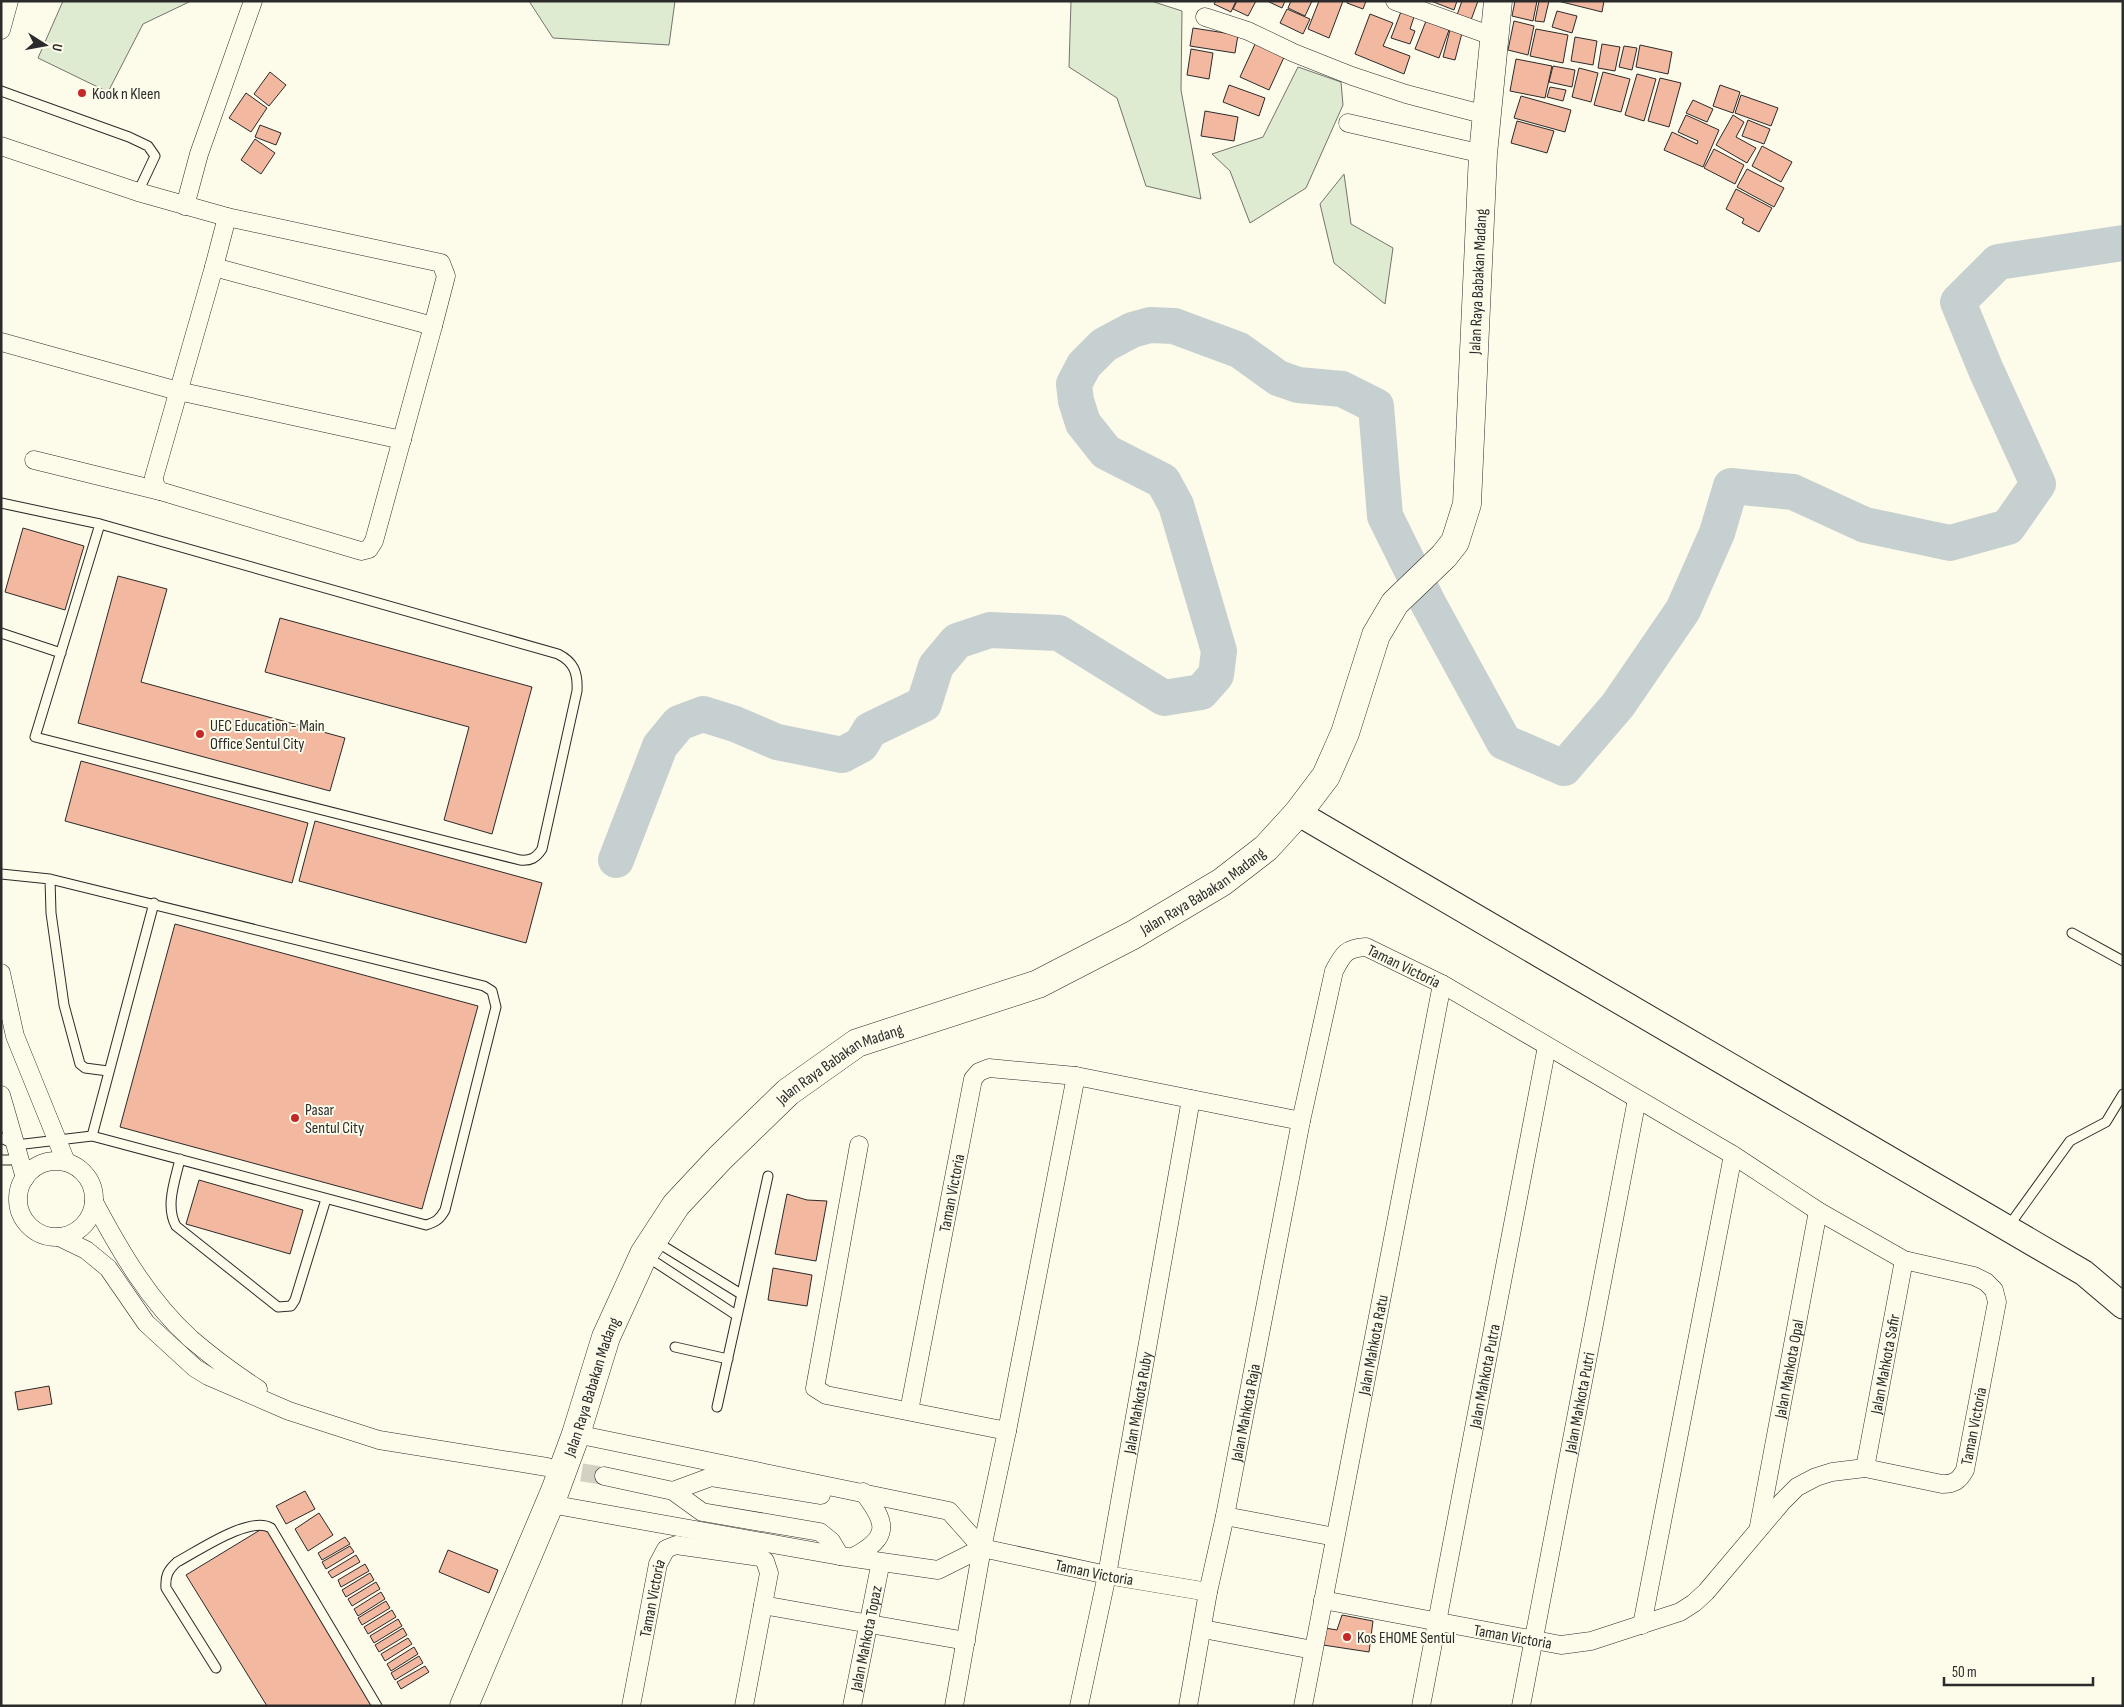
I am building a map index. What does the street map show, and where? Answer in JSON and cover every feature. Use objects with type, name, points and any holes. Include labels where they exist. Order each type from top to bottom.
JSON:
[{"type":"main road","name":"Jalan Raya Babakan Madang","points":[[464,1706],[550,1504],[576,1434],[606,1337],[648,1247],[676,1205],[720,1158],[788,1092],[857,1043],[1038,984],[1133,935],[1222,882],[1266,848],[1298,813],[1326,776],[1345,734],[1376,635],[1395,603],[1444,556],[1455,542],[1467,504],[1483,154],[1498,1]]},
{"type":"street","points":[[1,30],[9,1]]},
{"type":"street","points":[[185,206],[199,154],[253,1]]},
{"type":"street","points":[[1395,1],[1494,37]]},
{"type":"street","points":[[1205,17],[1248,31],[1294,53],[1352,76],[1406,94],[1486,115]]},
{"type":"street","points":[[1348,123],[1483,154]]},
{"type":"street","points":[[1,146],[138,192],[227,218],[441,263],[446,276],[374,541],[369,549],[361,551],[160,491],[34,460]]},
{"type":"street","points":[[160,491],[156,486],[154,477],[227,218]]},
{"type":"street","points":[[214,267],[433,326]]},
{"type":"street","points":[[1,342],[178,391],[402,440]]},
{"type":"street","points":[[1298,813],[2084,1273],[2123,1306]]},
{"type":"street","name":"Taman Victoria","points":[[908,1411],[973,1079],[979,1072],[989,1068],[1076,1076],[1301,1120],[1334,971],[1342,956],[1352,948],[1366,947],[1442,984],[1732,1155],[1818,1211],[1904,1260],[1974,1276],[1986,1282],[1994,1290],[1996,1302],[1965,1470],[1960,1479],[1952,1484],[1942,1484],[1865,1468],[1832,1472],[1816,1477],[1797,1487],[1759,1526],[1694,1604],[1680,1612],[1578,1644],[1560,1645],[1323,1600]]},
{"type":"street","points":[[1,973],[15,1036],[56,1142],[66,1162]]},
{"type":"street","name":"Jalan Mahkota Ratu","points":[[1303,1706],[1442,984]]},
{"type":"street","name":"Jalan Mahkota Putra","points":[[1421,1706],[1547,1046]]},
{"type":"street","points":[[954,1706],[982,1548],[1007,1431],[1076,1076]]},
{"type":"street","points":[[1,1094],[12,1146],[24,1178]]},
{"type":"street","name":"Jalan Mahkota Ruby","points":[[1079,1706],[1107,1574],[1191,1099]]},
{"type":"street","name":"Jalan Mahkota Putri","points":[[1521,1706],[1637,1099]]},
{"type":"street","name":"Jalan Mahkota Raja","points":[[1188,1706],[1208,1592],[1225,1516],[1301,1120]]},
{"type":"street","points":[[859,1146],[815,1388],[826,1395],[1007,1431]]},
{"type":"street","points":[[1642,1625],[1732,1155]]},
{"type":"street","points":[[94,1202],[88,1219],[81,1228],[59,1237],[47,1236],[36,1231],[27,1223],[18,1201],[24,1178],[32,1169],[43,1163],[54,1160],[66,1162],[86,1174],[92,1185],[94,1202],[119,1249],[165,1311],[190,1338],[234,1373],[289,1411]]},
{"type":"street","name":"Jalan Mahkota Opal","points":[[1759,1526],[1818,1211]]},
{"type":"street","points":[[59,1237],[86,1250],[108,1268],[146,1323],[195,1368],[208,1376],[289,1411],[379,1440],[547,1467]]},
{"type":"street","name":"Jalan Mahkota Safir","points":[[1865,1468],[1904,1260]]},
{"type":"street","points":[[576,1434],[949,1511],[982,1548]]},
{"type":"street","points":[[604,1476],[673,1491],[702,1512],[820,1532],[846,1556]]},
{"type":"street","points":[[673,1491],[710,1477],[830,1496],[856,1491]]},
{"type":"street","points":[[846,1556],[872,1546],[881,1530],[878,1511],[856,1491]]},
{"type":"street","points":[[550,1504],[846,1556],[938,1570],[982,1548]]},
{"type":"street","points":[[1225,1516],[1335,1537]]},
{"type":"street","name":"Taman Victoria","points":[[631,1706],[658,1564],[666,1549],[676,1544],[760,1558],[765,1561],[769,1573],[744,1706]]},
{"type":"street","name":"Taman Victoria","points":[[982,1548],[1107,1574],[1208,1592]]},
{"type":"street","name":"Jalan Mahkota Topaz","points":[[852,1706],[879,1571]]},
{"type":"street","points":[[763,1605],[966,1641]]},
{"type":"street","points":[[1203,1629],[1314,1650]]},
{"type":"lane","points":[[1,91],[129,137],[148,146],[155,156],[138,192]]},
{"type":"lane","points":[[1,503],[100,524],[549,651],[567,658],[574,666],[578,678],[577,691],[542,849],[536,858],[528,861],[520,860],[35,737],[100,524]]},
{"type":"lane","points":[[1,633],[60,653]]},
{"type":"lane","points":[[1,874],[50,879],[154,903],[484,986],[492,991],[496,998],[496,1007],[444,1210],[440,1218],[426,1225],[92,1136],[12,1146],[10,1160],[1,1160]]},
{"type":"lane","points":[[50,879],[52,913],[64,1005],[80,1064],[85,1068],[108,1071]]},
{"type":"lane","points":[[92,1136],[154,903]]},
{"type":"lane","points":[[2072,934],[2123,961]]},
{"type":"lane","points":[[2007,1228],[2070,1140],[2106,1122],[2123,1094]]},
{"type":"lane","points":[[180,1159],[171,1200],[173,1220],[176,1226],[278,1308],[291,1306],[295,1300],[326,1199]]},
{"type":"lane","points":[[717,1407],[768,1176]]},
{"type":"lane","points":[[648,1247],[741,1294]]},
{"type":"lane","points":[[648,1247],[736,1315]]},
{"type":"lane","points":[[675,1347],[728,1359]]},
{"type":"lane","points":[[216,1668],[166,1588],[165,1578],[168,1570],[177,1562],[248,1525],[265,1524],[271,1528],[377,1706]]},
{"type":"green space","points":[[63,1],[191,1],[143,24],[108,92],[38,58]]},
{"type":"green space","points":[[529,1],[675,1],[669,45],[553,38]]},
{"type":"green space","points":[[1071,1],[1151,1],[1182,11],[1181,90],[1201,199],[1146,186],[1117,98],[1069,67]]},
{"type":"green space","points":[[1298,67],[1341,82],[1343,105],[1306,188],[1250,223],[1230,171],[1212,154],[1263,137]]},
{"type":"green space","points":[[1344,174],[1351,224],[1393,248],[1385,304],[1334,263],[1320,204]]},
{"type":"building","points":[[1216,1],[1236,1],[1231,12],[1214,4]]},
{"type":"building","points":[[1237,1],[1256,1],[1248,16],[1233,9]]},
{"type":"building","points":[[1267,1],[1285,1],[1282,8]]},
{"type":"building","points":[[1291,1],[1312,1],[1305,16],[1288,8]]},
{"type":"building","points":[[1319,1],[1343,1],[1329,38],[1308,29]]},
{"type":"building","points":[[1347,1],[1366,1],[1363,9],[1347,3]]},
{"type":"building","points":[[1431,1],[1457,1],[1454,10]]},
{"type":"building","points":[[1462,1],[1478,1],[1471,20],[1457,15]]},
{"type":"building","points":[[1515,1],[1537,1],[1533,21],[1512,16]]},
{"type":"building","points":[[1539,1],[1549,1],[1544,22],[1535,21]]},
{"type":"building","points":[[1558,1],[1604,1],[1602,12]]},
{"type":"building","points":[[1287,9],[1310,19],[1303,34],[1280,23]]},
{"type":"building","points":[[1402,9],[1415,14],[1410,29],[1415,31],[1410,44],[1391,38]]},
{"type":"building","points":[[1557,11],[1577,16],[1572,33],[1552,27]]},
{"type":"building","points":[[1370,14],[1393,23],[1383,46],[1410,56],[1404,74],[1355,54]]},
{"type":"building","points":[[1426,21],[1449,30],[1439,58],[1415,49]]},
{"type":"building","points":[[1514,21],[1534,26],[1528,55],[1508,50]]},
{"type":"building","points":[[1193,28],[1238,35],[1235,53],[1190,46]]},
{"type":"building","points":[[1536,29],[1568,35],[1563,63],[1530,56]]},
{"type":"building","points":[[1450,30],[1462,33],[1455,60],[1443,57]]},
{"type":"building","points":[[1575,37],[1597,41],[1593,65],[1571,61]]},
{"type":"building","points":[[1256,42],[1285,55],[1269,90],[1240,77]]},
{"type":"building","points":[[1602,44],[1620,47],[1615,71],[1598,68]]},
{"type":"building","points":[[1640,45],[1672,52],[1668,74],[1636,67]]},
{"type":"building","points":[[1624,46],[1637,48],[1632,70],[1619,67]]},
{"type":"building","points":[[1191,49],[1213,53],[1209,79],[1187,75]]},
{"type":"building","points":[[1516,59],[1552,66],[1545,98],[1510,91]]},
{"type":"building","points":[[1553,66],[1575,70],[1572,87],[1549,82]]},
{"type":"building","points":[[1579,68],[1598,73],[1591,102],[1572,97]]},
{"type":"building","points":[[270,72],[286,85],[269,106],[254,94]]},
{"type":"building","points":[[1603,72],[1630,79],[1621,112],[1594,105]]},
{"type":"building","points":[[1637,74],[1656,79],[1644,121],[1625,115]]},
{"type":"building","points":[[1660,78],[1681,83],[1669,127],[1648,121]]},
{"type":"building","points":[[1229,85],[1265,98],[1259,116],[1223,102]]},
{"type":"building","points":[[1720,85],[1740,92],[1733,113],[1713,106]]},
{"type":"building","points":[[1550,87],[1566,90],[1563,101],[1547,97]]},
{"type":"building","points":[[246,93],[267,108],[251,132],[229,118]]},
{"type":"building","points":[[1741,95],[1778,108],[1771,126],[1735,113]]},
{"type":"building","points":[[1521,96],[1571,110],[1565,132],[1514,118]]},
{"type":"building","points":[[1693,100],[1713,109],[1707,122],[1686,113]]},
{"type":"building","points":[[1205,111],[1238,117],[1234,141],[1201,136]]},
{"type":"building","points":[[1686,115],[1719,130],[1703,167],[1664,150],[1672,132],[1697,144],[1698,141],[1678,132]]},
{"type":"building","points":[[1733,115],[1744,122],[1736,137],[1756,148],[1747,163],[1716,145]]},
{"type":"building","points":[[1748,120],[1770,129],[1764,144],[1742,136]]},
{"type":"building","points":[[1517,121],[1554,131],[1547,153],[1511,143]]},
{"type":"building","points":[[260,125],[281,133],[276,145],[255,137]]},
{"type":"building","points":[[255,139],[275,153],[261,174],[241,160]]},
{"type":"building","points":[[1762,146],[1792,162],[1781,182],[1752,166]]},
{"type":"building","points":[[1714,149],[1744,165],[1735,184],[1704,168]]},
{"type":"building","points":[[1747,169],[1784,188],[1774,207],[1737,187]]},
{"type":"building","points":[[1736,189],[1772,208],[1759,232],[1742,223],[1744,219],[1726,209]]},
{"type":"building","points":[[23,528],[84,546],[65,610],[5,592]]},
{"type":"building","points":[[118,576],[167,589],[141,682],[345,738],[330,791],[78,723]]},
{"type":"building","points":[[280,618],[532,687],[492,834],[444,820],[469,727],[265,672]]},
{"type":"building","points":[[81,761],[308,823],[292,883],[65,821]]},
{"type":"building","points":[[315,821],[542,883],[526,943],[299,881]]},
{"type":"building","points":[[175,924],[478,1006],[422,1209],[120,1127]]},
{"type":"building","points":[[199,1180],[303,1210],[290,1254],[186,1224]]},
{"type":"building","points":[[787,1194],[807,1200],[827,1201],[816,1261],[775,1254]]},
{"type":"building","points":[[773,1268],[812,1275],[807,1306],[768,1300]]},
{"type":"building","points":[[49,1386],[52,1404],[18,1410],[15,1392]]},
{"type":"building","points":[[305,1491],[315,1509],[286,1524],[276,1506]]},
{"type":"building","points":[[319,1513],[333,1535],[308,1551],[295,1529]]},
{"type":"building","points":[[265,1527],[373,1706],[267,1706],[186,1575]]},
{"type":"building","points":[[345,1537],[350,1544],[322,1560],[318,1553]]},
{"type":"building","points":[[350,1546],[354,1552],[326,1569],[322,1562]]},
{"type":"building","points":[[448,1550],[498,1570],[489,1593],[439,1572]]},
{"type":"building","points":[[356,1555],[360,1562],[332,1578],[328,1572]]},
{"type":"building","points":[[365,1564],[369,1571],[341,1587],[338,1580]]},
{"type":"building","points":[[370,1573],[374,1580],[346,1597],[342,1590]]},
{"type":"building","points":[[376,1582],[380,1589],[352,1606],[348,1599]]},
{"type":"building","points":[[381,1592],[385,1599],[358,1616],[354,1609]]},
{"type":"building","points":[[386,1601],[390,1608],[362,1625],[358,1618]]},
{"type":"building","points":[[392,1610],[396,1617],[368,1634],[364,1627]]},
{"type":"building","name":"Kos EHOME Sentul","points":[[1342,1615],[1373,1621],[1369,1652],[1323,1645],[1325,1628],[1337,1630]]},
{"type":"building","points":[[398,1619],[402,1626],[374,1643],[370,1636]]},
{"type":"building","points":[[403,1628],[407,1635],[379,1652],[375,1645]]},
{"type":"building","points":[[408,1638],[412,1644],[385,1661],[381,1654]]},
{"type":"building","points":[[414,1647],[418,1654],[391,1671],[387,1664]]},
{"type":"building","points":[[419,1656],[423,1663],[395,1680],[391,1673]]},
{"type":"building","points":[[425,1666],[429,1672],[401,1689],[397,1682]]},
{"type":"waterway","points":[[616,860],[660,746],[679,723],[703,714],[735,724],[777,742],[842,755],[861,745],[870,730],[924,704],[936,666],[957,641],[990,630],[1059,633],[1164,698],[1201,692],[1216,675],[1219,651],[1176,505],[1163,481],[1106,452],[1083,423],[1076,401],[1074,384],[1084,365],[1104,345],[1132,330],[1150,325],[1174,326],[1239,350],[1278,378],[1298,385],[1342,389],[1376,406],[1385,516],[1428,603],[1504,742],[1564,768],[1618,705],[1683,610],[1717,533],[1731,486],[1793,492],[1865,525],[1950,543],[2008,527],[2038,484],[1986,370],[1958,302],[1998,262],[2123,243]]},
{"type":"tunnel","points":[[555,1468],[604,1476]]},
{"type":"place","name":"Kook n Kleen","points":[[82,93]]},
{"type":"place","name":"UEC Education - Main Office Sentul City","points":[[200,734]]},
{"type":"place","name":"Pasar Sentul City","points":[[295,1118]]},
{"type":"place","name":"Kos EHOME Sentul","points":[[1347,1637]]}]
